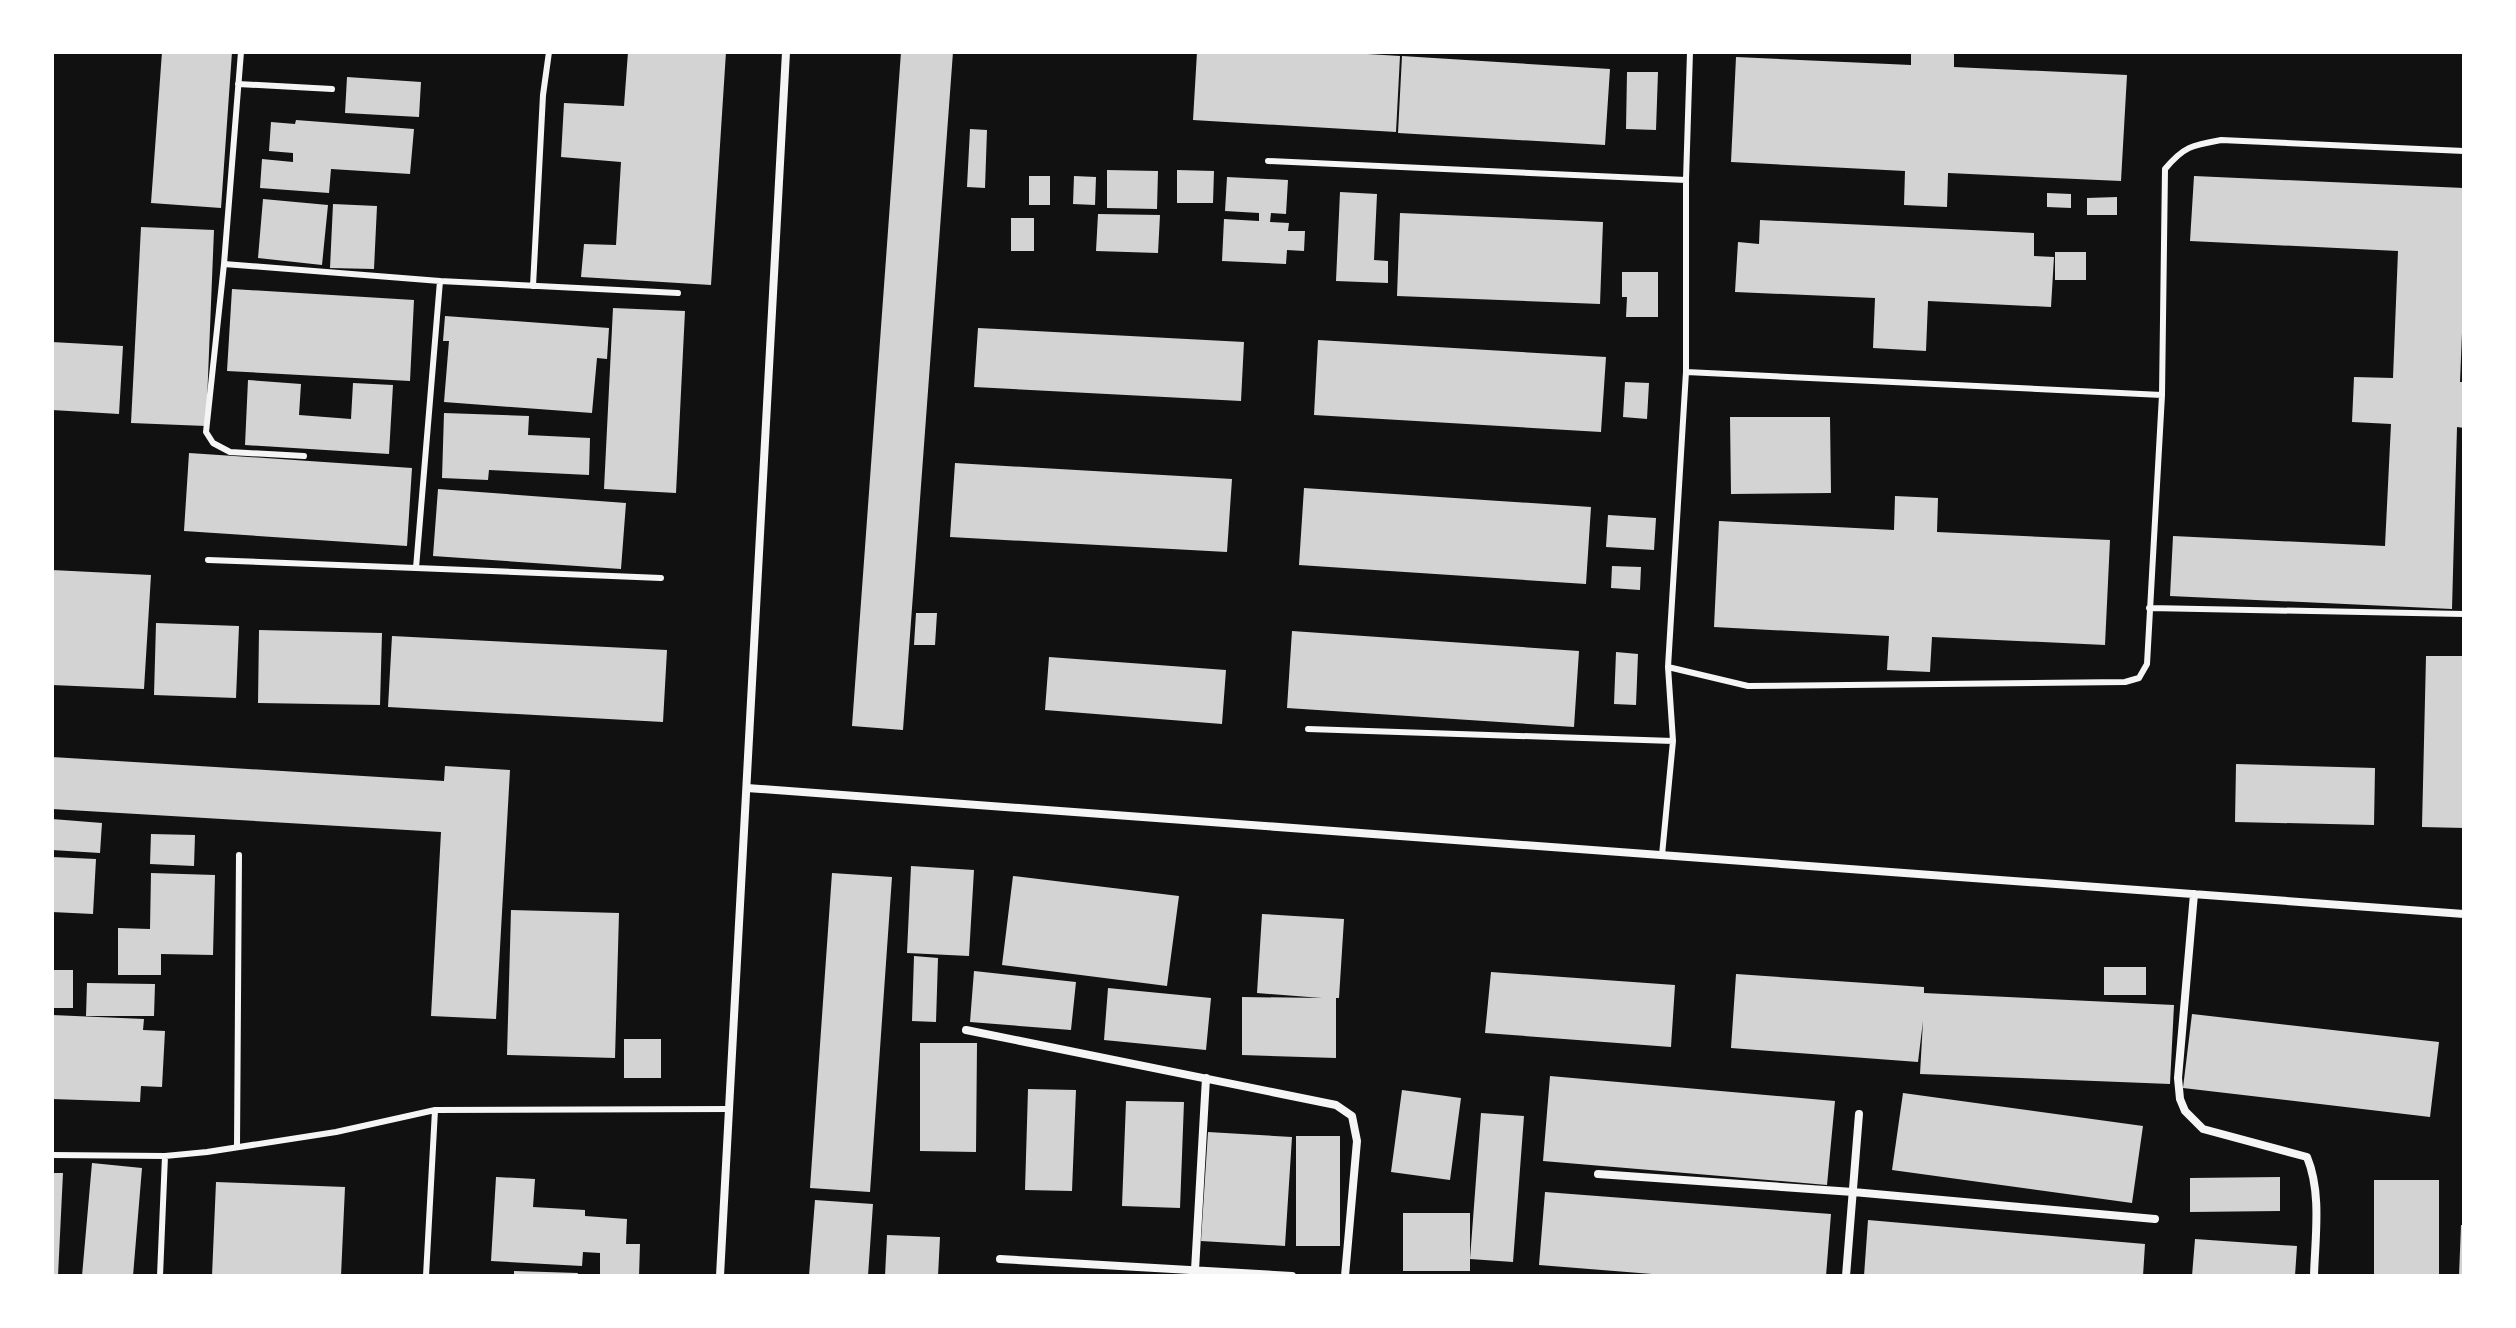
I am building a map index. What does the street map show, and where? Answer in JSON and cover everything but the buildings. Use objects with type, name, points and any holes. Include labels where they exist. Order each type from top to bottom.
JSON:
[{"type":"street","points":[[720,1276],[786,52]]},
{"type":"street","points":[[747,788],[2464,914]]},
{"type":"street","points":[[2194,894],[2178,1078],[2180,1099],[2185,1111],[2203,1129],[2307,1157],[2313,1171],[2315,1194],[2314,1276]]},
{"type":"street","points":[[966,1030],[1336,1105],[1352,1116],[1357,1141],[1345,1276]]},
{"type":"street","points":[[1195,1270],[1206,1078]]},
{"type":"street","points":[[1846,1276],[1859,1114]]},
{"type":"street","points":[[1598,1174],[1853,1192],[2155,1219]]},
{"type":"street","points":[[1000,1259],[1292,1276]]},
{"type":"street","points":[[1090,1276],[1091,1265]]},
{"type":"lane","points":[[241,52],[224,264],[206,432],[213,443],[230,452],[304,456]]},
{"type":"lane","points":[[533,286],[543,95],[549,52]]},
{"type":"lane","points":[[1662,855],[1673,741],[1668,667],[1686,372],[1690,52]]},
{"type":"lane","points":[[238,84],[332,89]]},
{"type":"lane","points":[[1668,667],[1748,686],[2125,682],[2139,678],[2147,664],[2162,395],[2165,169],[2178,153],[2191,145],[2221,140],[2464,151]]},
{"type":"lane","points":[[1268,161],[1686,180]]},
{"type":"lane","points":[[224,264],[440,281],[678,293]]},
{"type":"lane","points":[[416,568],[440,281]]},
{"type":"lane","points":[[1686,372],[2162,395]]},
{"type":"lane","points":[[208,560],[661,578]]},
{"type":"lane","points":[[2149,608],[2464,614]]},
{"type":"lane","points":[[1308,729],[1673,741]]},
{"type":"lane","points":[[237,1147],[239,855]]},
{"type":"lane","points":[[52,1155],[165,1156],[336,1132],[435,1110],[730,1109]]},
{"type":"lane","points":[[426,1276],[435,1110]]},
{"type":"lane","points":[[160,1276],[165,1156]]}]
